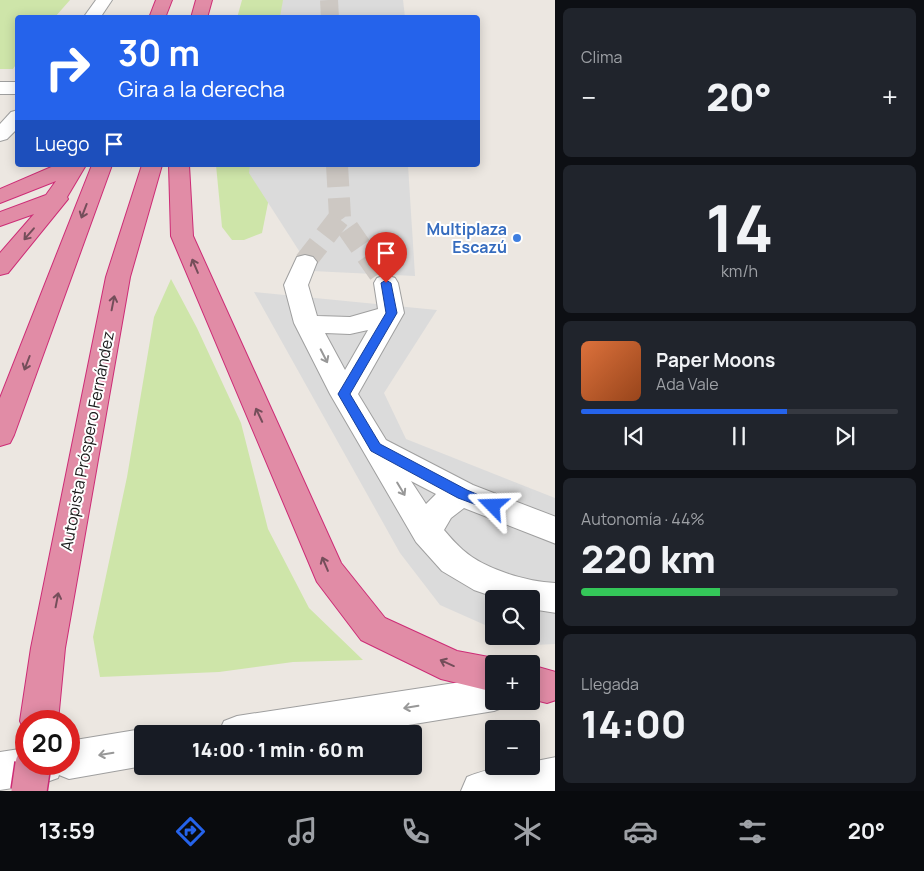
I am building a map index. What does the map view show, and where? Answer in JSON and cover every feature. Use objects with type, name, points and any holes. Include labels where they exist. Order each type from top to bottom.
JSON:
[{"type":"highway","points":[[200,15],[204,0]]},
{"type":"highway","points":[[0,197],[70,167]]},
{"type":"highway","points":[[0,268],[57,199],[74,167]]},
{"type":"highway","points":[[0,434],[101,167]]},
{"type":"highway","name":"Autopista Próspero Fernández","points":[[40,710],[48,648],[118,278],[151,167]]},
{"type":"highway","points":[[179,167],[182,236],[329,572],[373,630],[454,667],[485,673]]},
{"type":"highway","points":[[0,219],[57,199]]},
{"type":"highway","points":[[29,791],[31,775]]},
{"type":"street","points":[[93,15],[104,0]]},
{"type":"street","points":[[0,88],[15,88]]},
{"type":"street","points":[[0,135],[15,119]]},
{"type":"street","points":[[305,262],[296,285],[307,323],[344,394],[428,533],[453,561],[486,580],[539,597],[555,598]]},
{"type":"street","points":[[344,394],[391,313],[386,283]]},
{"type":"street","points":[[307,323],[343,327],[363,325],[391,313]]},
{"type":"street","points":[[376,448],[462,494],[555,531]]},
{"type":"street","points":[[428,533],[434,514],[444,503],[462,494]]},
{"type":"street","points":[[295,725],[485,695]]},
{"type":"street","points":[[80,758],[134,749]]},
{"type":"street","points":[[0,770],[15,768]]},
{"type":"street","points":[[481,791],[555,776]]},
{"type":"green space","points":[[0,0],[70,0],[57,15],[15,15],[15,66],[13,69],[0,69]]},
{"type":"green space","points":[[242,0],[288,0],[284,15],[238,15]]},
{"type":"green space","points":[[216,167],[268,167],[270,193],[262,233],[244,240],[232,240],[222,227]]},
{"type":"green space","points":[[171,279],[197,328],[241,423],[268,529],[309,608],[363,660],[293,662],[219,672],[100,677],[93,637],[127,477],[154,317]]},
{"type":"shaded area","points":[[283,0],[403,0],[405,15],[280,15]]},
{"type":"shaded area","points":[[250,167],[408,167],[415,276],[312,271],[249,173]]},
{"type":"shaded area","points":[[254,292],[437,310],[384,393],[406,439],[555,498],[555,644],[540,645],[540,590],[485,590],[485,625],[440,605],[400,553]]},
{"type":"tunnel","points":[[329,0],[330,15]]},
{"type":"tunnel","points":[[337,167],[340,217]]},
{"type":"tunnel","points":[[305,262],[340,217]]},
{"type":"tunnel","points":[[340,217],[386,283]]},
{"type":"place","name":"Multiplaza Escazú","points":[[517,238]]},
{"type":"route","points":[[386,283],[391,313],[382,332],[344,394],[376,448],[462,494],[493,506]]}]
